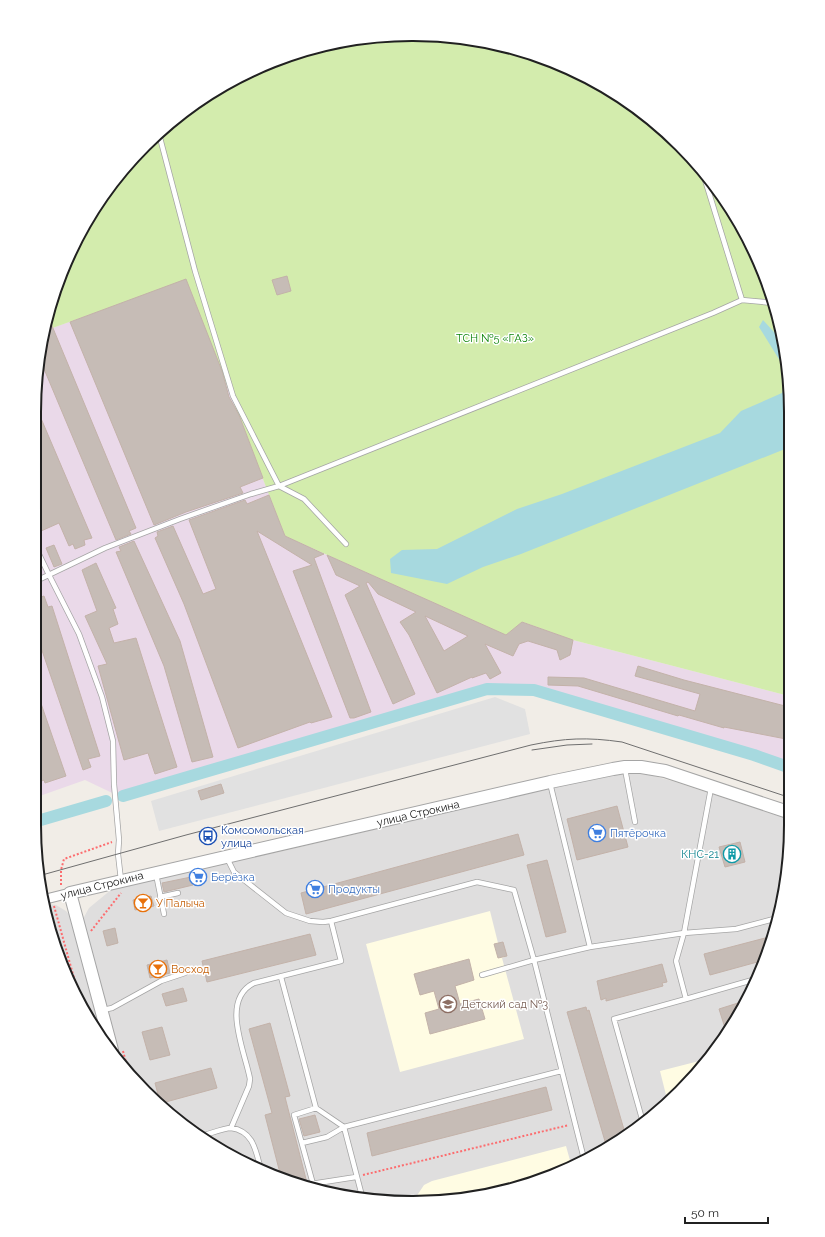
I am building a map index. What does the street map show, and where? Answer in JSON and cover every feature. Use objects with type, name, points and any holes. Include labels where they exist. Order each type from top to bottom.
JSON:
[{"type":"street","name":"улица Строкина","points":[[49,899],[121,880],[550,782],[624,767],[641,767],[665,771],[784,811]]},
{"type":"street","points":[[70,893],[101,1010],[117,1047]]},
{"type":"lane","points":[[161,140],[195,270],[233,396],[279,486],[304,499],[346,544]]},
{"type":"lane","points":[[707,186],[742,300]]},
{"type":"lane","points":[[41,579],[105,548],[145,532],[251,494],[279,486],[713,314],[742,300],[767,302]]},
{"type":"lane","points":[[41,558],[79,634],[104,705],[113,741],[114,784],[119,840],[118,859],[121,880]]},
{"type":"lane","points":[[624,767],[634,822]]},
{"type":"lane","points":[[550,782],[590,947]]},
{"type":"lane","points":[[686,999],[676,961],[684,933],[712,786]]},
{"type":"lane","points":[[226,857],[234,872],[286,913],[310,921],[331,921],[477,882],[514,890],[534,960],[583,1155]]},
{"type":"lane","points":[[156,872],[164,914]]},
{"type":"lane","points":[[160,897],[178,893]]},
{"type":"lane","points":[[482,975],[534,960],[590,947],[684,933],[736,929],[771,920]]},
{"type":"lane","points":[[231,1128],[249,1086],[250,1078],[237,1024],[237,1004],[240,996],[248,986],[341,961],[331,921]]},
{"type":"lane","points":[[101,1010],[112,1008],[161,981],[184,973]]},
{"type":"lane","points":[[281,976],[316,1108],[344,1127],[361,1192]]},
{"type":"lane","points":[[641,1117],[614,1019],[750,981]]},
{"type":"lane","points":[[302,1143],[327,1137],[344,1127],[561,1071]]},
{"type":"lane","points":[[311,1182],[294,1114],[316,1108]]},
{"type":"lane","points":[[208,1134],[231,1128],[244,1132],[252,1140],[259,1163]]},
{"type":"lane","points":[[317,1183],[356,1177]]},
{"type":"path","points":[[71,972],[49,899],[60,888],[61,870],[64,859],[119,840]]},
{"type":"path","points":[[91,931],[125,888],[121,880]]},
{"type":"path","points":[[356,1177],[575,1124]]},
{"type":"shaded area","points":[[186,279],[285,536],[376,577],[522,622],[573,640],[784,695],[784,765],[538,688],[487,687],[125,799],[85,780],[41,796],[41,412],[44,364],[51,329]]},
{"type":"shaded area","points":[[495,697],[525,709],[530,734],[159,831],[151,801]]},
{"type":"shaded area","points":[[629,773],[650,775],[784,818],[783,849],[777,897],[764,944],[746,989],[721,1031],[692,1069],[657,1104],[619,1133],[577,1158],[555,1168],[509,1183],[461,1193],[412,1196],[364,1193],[340,1189],[270,1168],[248,1158],[206,1133],[168,1104],[133,1069],[116,1048],[83,919],[89,908],[112,889],[129,880],[279,852],[606,775]]},
{"type":"shaded area","points":[[50,904],[56,905],[66,911],[73,919],[102,1028],[79,989],[69,967]]},
{"type":"shaded area","name":"Детский сад №3","points":[[490,911],[498,943],[507,956],[502,958],[524,1039],[400,1072],[366,944]]},
{"type":"shaded area","points":[[699,1061],[666,1095],[660,1071]]},
{"type":"shaded area","points":[[566,1146],[570,1161],[532,1176],[485,1189],[461,1193],[417,1196],[424,1185],[432,1181]]},
{"type":"green space","name":"ТСН №5 «ГАЗ»","points":[[412,41],[461,44],[509,54],[555,69],[577,79],[619,104],[657,133],[692,168],[707,186],[721,206],[746,248],[756,270],[771,316],[781,364],[784,412],[784,695],[573,640],[523,622],[506,635],[285,536],[186,280],[51,329],[69,270],[79,248],[104,206],[133,168],[168,133],[186,118],[227,91],[270,69],[316,54],[364,44]]},
{"type":"water","points":[[763,320],[775,334],[781,362],[759,327]]},
{"type":"water","points":[[783,390],[784,449],[521,554],[483,567],[447,584],[391,573],[390,559],[402,550],[437,549],[517,509],[562,494],[720,433],[741,411],[782,393]]},
{"type":"building","points":[[287,276],[291,291],[277,295],[272,280]]},
{"type":"building","points":[[186,279],[222,371],[229,397],[239,415],[263,478],[240,487],[243,493],[186,512],[154,525],[70,322]]},
{"type":"building","points":[[52,325],[136,528],[129,531],[131,534],[116,540],[44,368]]},
{"type":"building","points":[[41,418],[92,538],[84,540],[85,545],[75,549],[73,544],[69,546],[59,523],[41,531]]},
{"type":"building","points":[[269,495],[285,536],[324,554],[314,558],[371,712],[350,718],[293,571],[312,565],[257,531],[332,717],[310,722],[238,748],[184,604],[155,538],[158,536],[157,532],[173,526],[203,594],[216,589],[189,520],[245,500],[247,504]]},
{"type":"building","points":[[134,541],[180,641],[213,757],[192,762],[164,666],[116,552],[121,551],[119,547]]},
{"type":"building","points":[[54,545],[62,564],[54,567],[46,548]]},
{"type":"building","points":[[327,555],[506,635],[522,622],[573,640],[570,655],[560,660],[557,650],[528,641],[519,644],[513,656],[485,644],[501,673],[490,679],[486,673],[472,677],[437,693],[409,635],[400,622],[416,612],[378,594],[368,582],[366,583],[415,694],[393,704],[345,595],[360,586],[336,575]],"holes":[[[425,616],[468,636],[444,651]]]},
{"type":"building","points":[[96,563],[116,608],[113,609],[118,624],[109,628],[114,643],[136,638],[177,767],[155,774],[148,753],[124,760],[98,666],[107,664],[85,616],[97,611],[82,570]]},
{"type":"building","points":[[44,596],[48,607],[52,606],[100,756],[88,759],[91,767],[83,770],[41,648],[41,597]]},
{"type":"building","points":[[638,666],[684,680],[784,706],[784,739],[724,728],[578,686],[548,685],[548,677],[584,678],[695,711],[700,694],[635,676]]},
{"type":"building","points":[[41,704],[66,776],[45,783],[44,780],[41,781]]},
{"type":"building","points":[[221,784],[224,793],[201,800],[198,791]]},
{"type":"building","name":"Пятёрочка","points":[[617,806],[628,847],[577,860],[567,819]]},
{"type":"building","points":[[518,834],[524,855],[306,914],[301,893]]},
{"type":"building","name":"КНС-21","points":[[740,842],[745,862],[725,867],[719,847]]},
{"type":"building","points":[[547,860],[566,932],[546,937],[527,865]]},
{"type":"building","points":[[191,877],[193,885],[164,892],[162,883]]},
{"type":"building","name":"У Палыча","points":[[151,896],[154,906],[135,910],[133,900]]},
{"type":"building","points":[[115,928],[118,943],[107,946],[103,931]]},
{"type":"building","points":[[310,934],[316,955],[207,982],[202,961]]},
{"type":"building","points":[[766,938],[758,962],[710,975],[704,954]]},
{"type":"building","points":[[503,942],[507,956],[498,958],[494,944]]},
{"type":"building","points":[[469,959],[474,980],[455,986],[460,1004],[479,999],[485,1019],[430,1034],[425,1013],[439,1009],[434,991],[420,995],[414,974]]},
{"type":"building","name":"Восход","points":[[167,960],[170,973],[150,978],[147,965]]},
{"type":"building","points":[[662,964],[667,982],[662,983],[663,986],[606,1001],[606,998],[601,1000],[597,981]]},
{"type":"building","points":[[183,988],[187,1001],[166,1006],[162,994]]},
{"type":"building","points":[[738,1003],[724,1026],[719,1009]]},
{"type":"building","points":[[586,1007],[587,1011],[589,1010],[624,1130],[605,1142],[567,1012]]},
{"type":"building","points":[[270,1023],[290,1096],[285,1097],[306,1180],[280,1171],[265,1115],[272,1113],[249,1029]]},
{"type":"building","points":[[162,1027],[170,1055],[150,1060],[142,1032]]},
{"type":"building","points":[[211,1068],[217,1088],[166,1102],[158,1095],[155,1083]]},
{"type":"building","points":[[546,1087],[552,1110],[372,1156],[367,1133]]},
{"type":"building","points":[[315,1115],[320,1132],[304,1136],[299,1119]]},
{"type":"waterway","points":[[123,796],[487,689],[534,690],[754,755],[784,766]]},
{"type":"waterway","points":[[41,820],[106,801]]},
{"type":"tram line","points":[[44,874],[186,835],[531,745],[555,741],[598,739],[622,742],[784,796]]},
{"type":"tram line","points":[[532,750],[567,745],[592,744]]},
{"type":"place","name":"Пятёрочка","points":[[597,833]]},
{"type":"place","name":"Комсомольская улица","points":[[208,836]]},
{"type":"place","name":"КНС-21","points":[[732,854]]},
{"type":"place","name":"Берёзка","points":[[198,877]]},
{"type":"place","name":"Продукты","points":[[315,889]]},
{"type":"place","name":"У Палыча","points":[[143,903]]},
{"type":"place","name":"Восход","points":[[158,969]]},
{"type":"place","name":"Детский сад №3","points":[[448,1004]]}]
